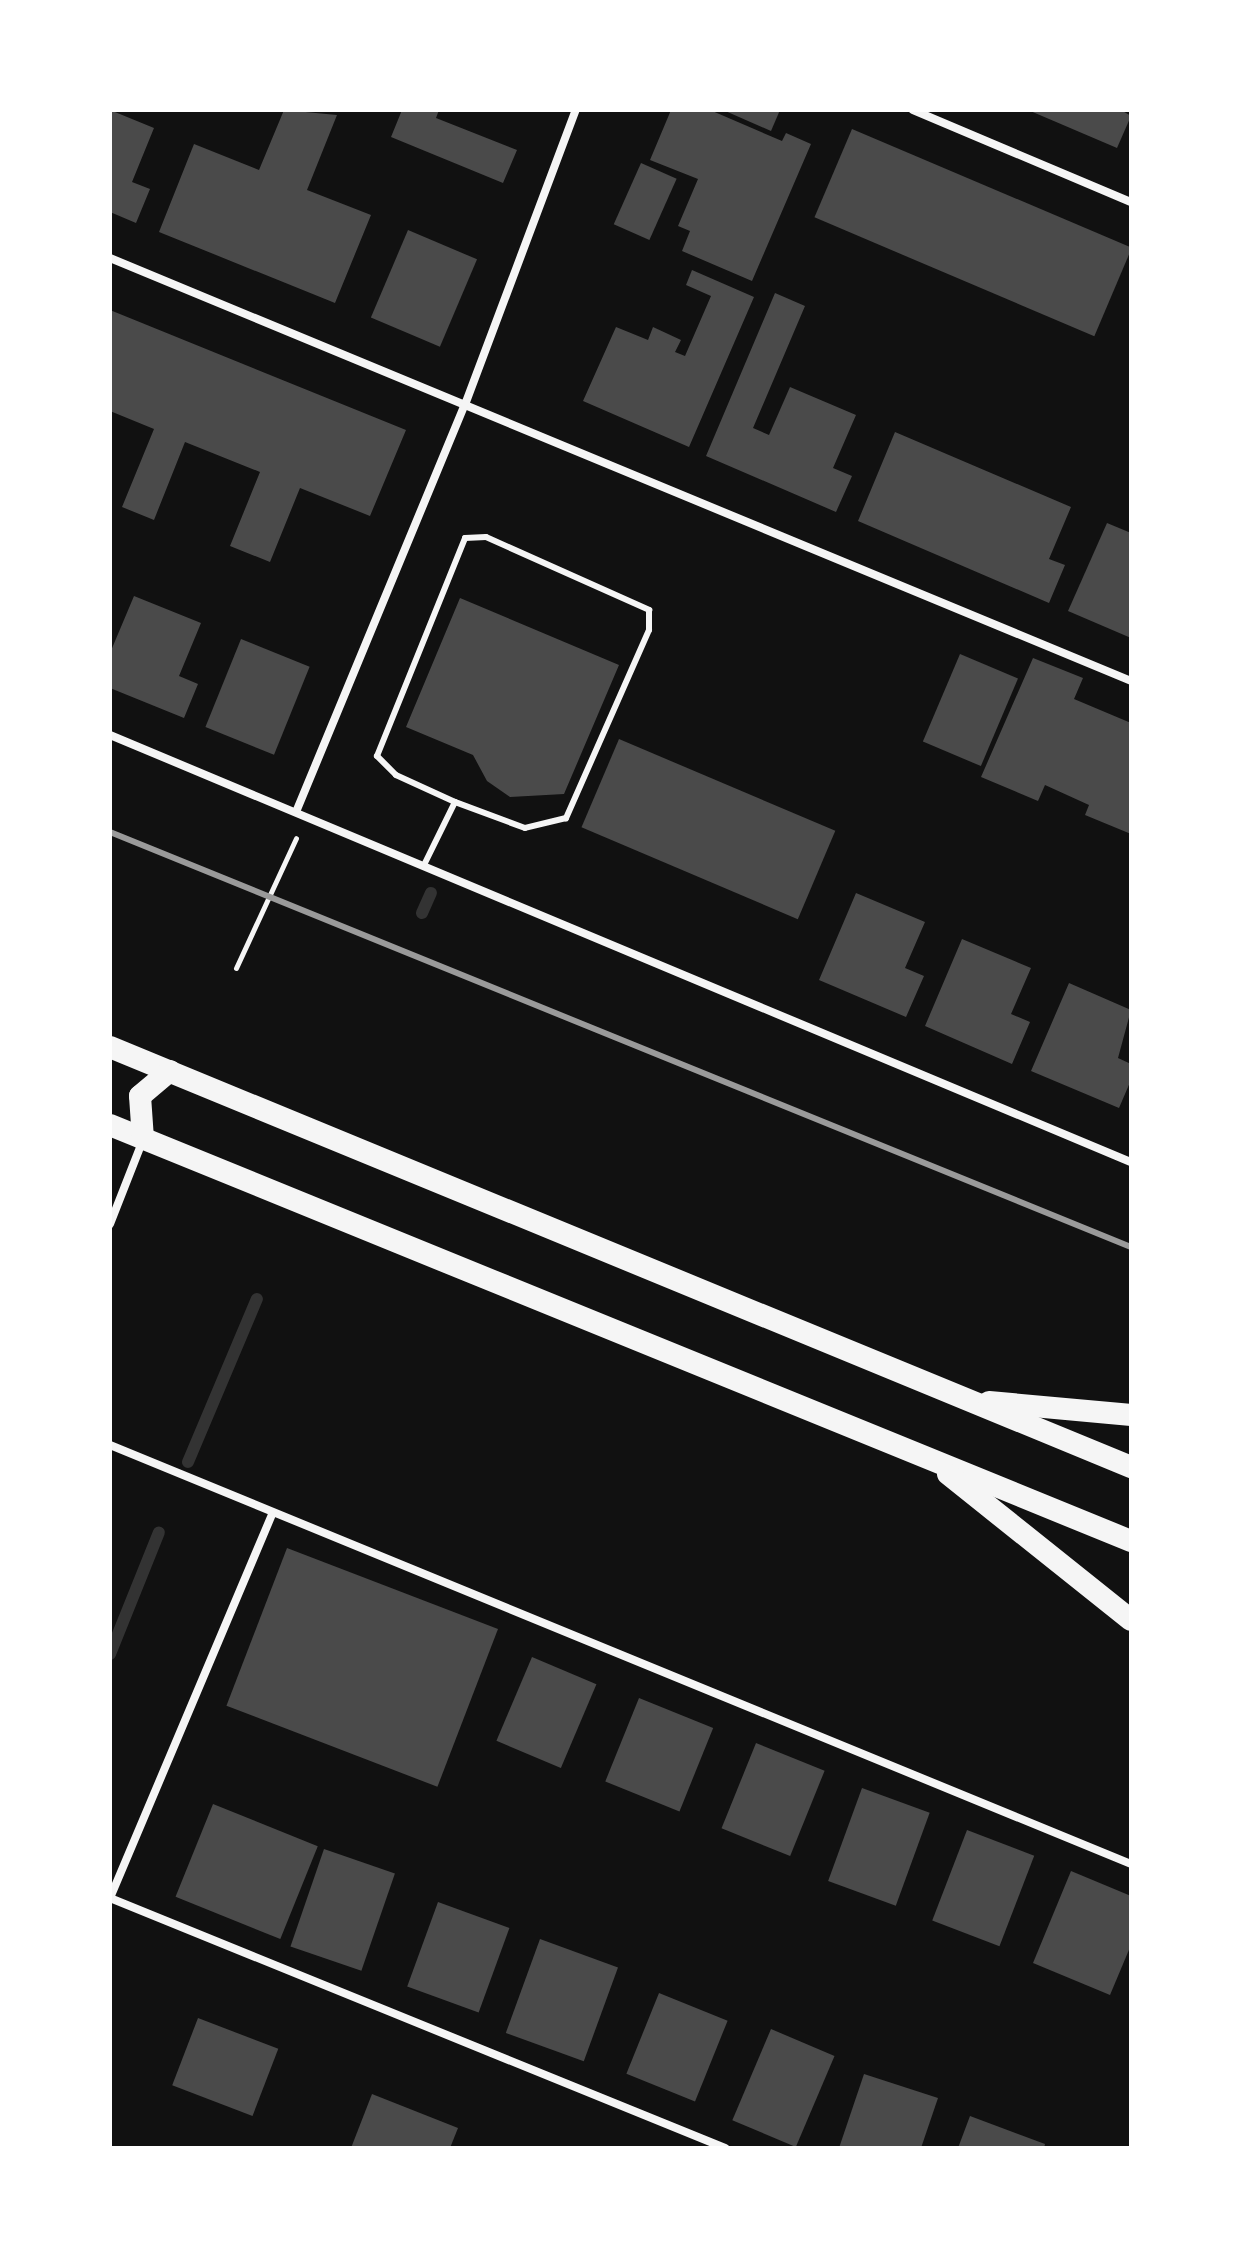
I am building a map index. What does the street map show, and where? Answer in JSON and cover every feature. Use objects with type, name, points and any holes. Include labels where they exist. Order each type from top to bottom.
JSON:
[{"type":"highway","points":[[110,1047],[1131,1467]]},
{"type":"highway","points":[[143,1139],[140,1096],[170,1071]]},
{"type":"highway","points":[[110,1125],[1131,1541]]},
{"type":"highway","points":[[964,1399],[1131,1415]]},
{"type":"highway","points":[[928,1458],[1131,1620]]},
{"type":"street","points":[[296,812],[466,402],[576,110]]},
{"type":"street","points":[[913,110],[1131,202]]},
{"type":"street","points":[[110,258],[466,402],[1131,681]]},
{"type":"street","points":[[110,735],[1131,1162]]},
{"type":"street","points":[[110,1224],[143,1139]]},
{"type":"street","points":[[110,1446],[272,1515],[1131,1864]]},
{"type":"street","points":[[272,1515],[110,1898],[725,2148]]},
{"type":"lane","points":[[486,537],[649,610],[649,630],[566,818],[525,828],[455,802],[396,775],[377,756],[465,538],[486,537]]},
{"type":"lane","points":[[424,865],[455,802]]},
{"type":"path","points":[[236,968],[306,815]]},
{"type":"building","points":[[110,110],[154,128],[132,182],[150,189],[136,223],[110,212]]},
{"type":"building","points":[[284,110],[337,115],[307,190],[371,215],[335,303],[159,232],[194,144],[259,170]]},
{"type":"building","points":[[402,110],[439,110],[436,118],[517,150],[503,183],[391,137]]},
{"type":"building","points":[[671,110],[710,110],[782,141],[786,133],[811,144],[752,281],[682,251],[690,231],[678,226],[698,179],[650,160]]},
{"type":"building","points":[[723,110],[780,110],[771,131]]},
{"type":"building","points":[[1028,110],[1121,110],[1131,116],[1117,148]]},
{"type":"building","points":[[852,129],[1131,247],[1094,336],[814,217]]},
{"type":"building","points":[[641,163],[677,179],[649,240],[614,224]]},
{"type":"building","points":[[408,230],[477,259],[440,347],[371,317]]},
{"type":"building","points":[[692,270],[754,297],[689,447],[583,401],[616,327],[648,340],[653,327],[681,340],[675,352],[685,356],[711,296],[686,285]]},
{"type":"building","points":[[775,293],[805,306],[753,428],[769,435],[790,387],[856,415],[833,468],[852,476],[836,512],[706,456]]},
{"type":"building","points":[[110,310],[406,430],[370,516],[300,488],[270,562],[230,546],[260,472],[185,442],[154,520],[122,507],[154,429],[110,411]]},
{"type":"building","points":[[895,432],[1071,507],[1049,559],[1065,565],[1049,603],[858,521]]},
{"type":"building","points":[[1107,523],[1131,533],[1131,638],[1068,611]]},
{"type":"building","points":[[134,596],[201,623],[179,676],[198,684],[184,718],[110,688],[110,653]]},
{"type":"building","points":[[460,598],[619,665],[564,794],[510,797],[487,781],[473,755],[406,727]]},
{"type":"building","points":[[241,639],[310,667],[274,755],[205,727]]},
{"type":"building","points":[[960,654],[1018,679],[981,766],[923,741]]},
{"type":"building","points":[[1033,658],[1083,678],[1074,699],[1131,723],[1131,834],[1085,815],[1089,805],[1045,785],[1038,801],[981,777]]},
{"type":"building","points":[[619,739],[835,831],[798,919],[581,827]]},
{"type":"building","points":[[856,893],[925,922],[905,968],[924,976],[906,1017],[819,980]]},
{"type":"building","points":[[962,939],[1031,968],[1011,1014],[1030,1022],[1012,1064],[925,1026]]},
{"type":"building","points":[[1069,983],[1131,1010],[1118,1058],[1131,1064],[1131,1080],[1119,1108],[1031,1071]]},
{"type":"building","points":[[287,1548],[498,1629],[437,1787],[226,1706]]},
{"type":"building","points":[[532,1657],[596,1684],[561,1768],[496,1741]]},
{"type":"building","points":[[639,1698],[713,1728],[679,1811],[605,1781]]},
{"type":"building","points":[[756,1743],[825,1771],[790,1856],[722,1828]]},
{"type":"building","points":[[862,1788],[930,1813],[896,1906],[828,1881]]},
{"type":"building","points":[[213,1804],[318,1846],[280,1939],[176,1897]]},
{"type":"building","points":[[967,1830],[1034,1856],[999,1946],[932,1921]]},
{"type":"building","points":[[324,1849],[395,1873],[361,1971],[290,1946]]},
{"type":"building","points":[[1071,1871],[1131,1896],[1131,1945],[1110,1995],[1033,1963]]},
{"type":"building","points":[[438,1902],[509,1928],[479,2013],[407,1987]]},
{"type":"building","points":[[540,1939],[618,1967],[584,2061],[506,2033]]},
{"type":"building","points":[[659,1993],[728,2021],[695,2101],[626,2074]]},
{"type":"building","points":[[198,2018],[278,2049],[252,2116],[172,2085]]},
{"type":"building","points":[[771,2029],[835,2056],[796,2147],[732,2120]]},
{"type":"building","points":[[864,2074],[938,2098],[921,2148],[839,2148]]},
{"type":"building","points":[[372,2094],[458,2128],[450,2148],[351,2148]]},
{"type":"building","points":[[970,2116],[1045,2144],[1044,2148],[958,2148]]},
{"type":"waterway","points":[[422,913],[431,893]]},
{"type":"waterway","points":[[188,1462],[257,1299]]},
{"type":"waterway","points":[[110,1654],[159,1532]]},
{"type":"railway","points":[[110,832],[1131,1247]]}]
